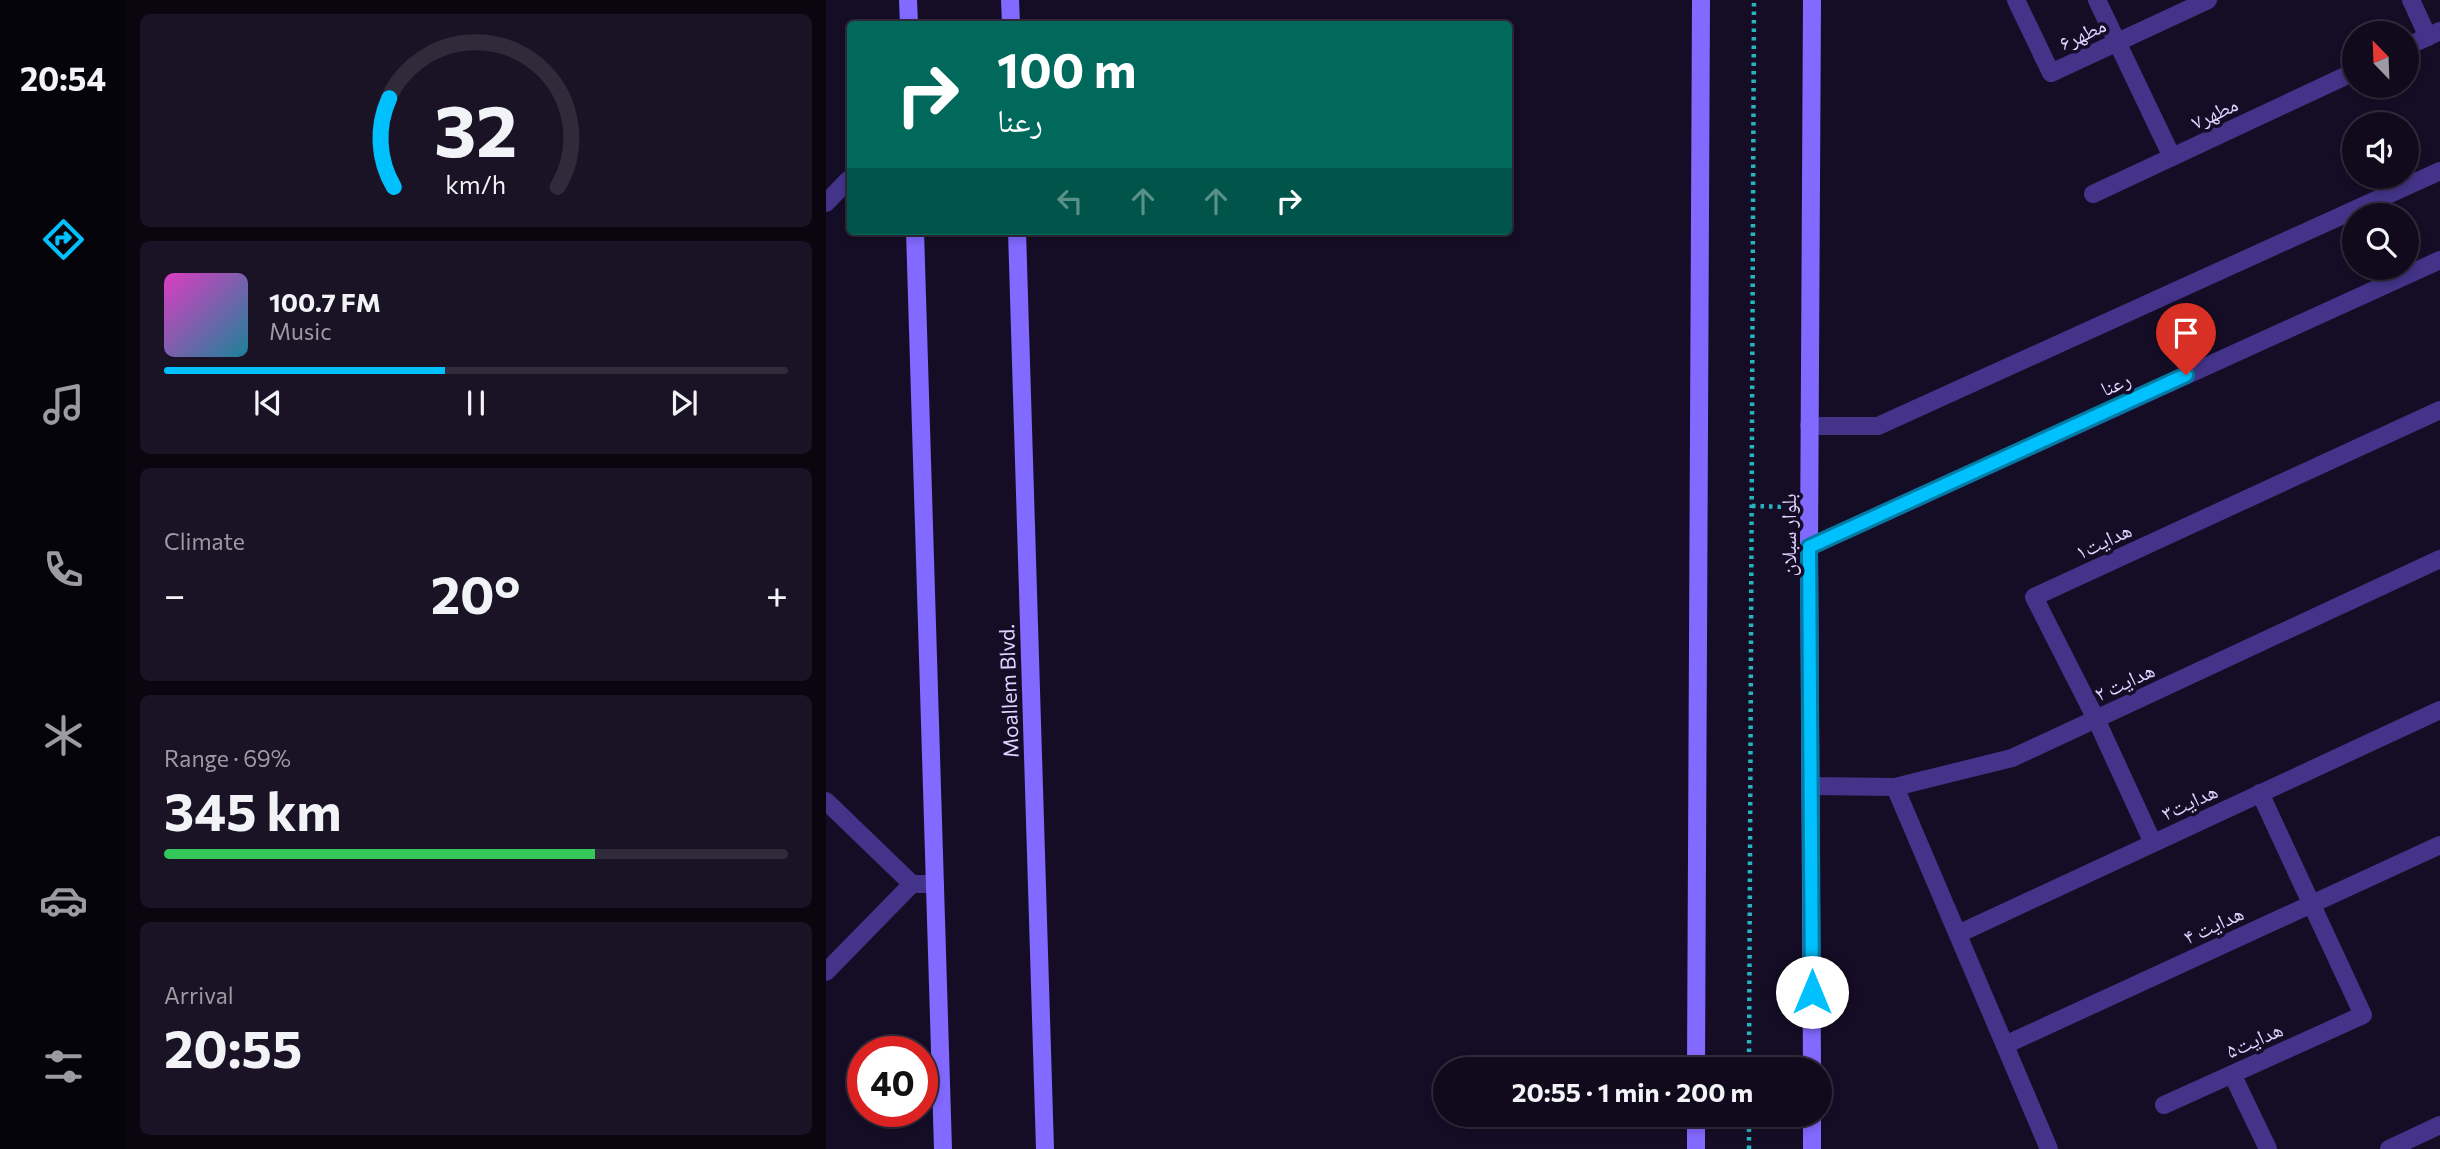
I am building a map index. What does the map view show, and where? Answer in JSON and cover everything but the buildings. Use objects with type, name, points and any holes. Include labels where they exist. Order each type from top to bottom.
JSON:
[{"type":"street","points":[[908,0],[909,21]]},
{"type":"street","points":[[1010,0],[1011,21]]},
{"type":"street","points":[[1696,1057],[1701,0]]},
{"type":"street","name":"بلوار سبلان","points":[[1812,0],[1809,508],[1812,1057]]},
{"type":"street","name":"مطهر۶","points":[[2016,0],[2051,73],[2208,0]]},
{"type":"street","points":[[2097,0],[2172,157]]},
{"type":"street","points":[[2411,0],[2434,34]]},
{"type":"street","name":"مطهر۷","points":[[2093,194],[2342,78]]},
{"type":"street","points":[[1810,426],[1878,426],[2440,171]]},
{"type":"street","points":[[826,203],[847,181]]},
{"type":"street","points":[[915,235],[943,1149]]},
{"type":"street","name":"Moallem Blvd.","points":[[1017,235],[1045,1149]]},
{"type":"street","name":"رعنا","points":[[1809,547],[2440,260]]},
{"type":"street","name":"هدایت۱","points":[[2153,843],[2096,719],[2034,597],[2440,410]]},
{"type":"street","name":"هدایت ۲","points":[[1811,786],[1895,787],[2012,758],[2440,559]]},
{"type":"street","name":"هدایت۳","points":[[1958,934],[2440,710]]},
{"type":"street","points":[[1895,787],[2049,1149]]},
{"type":"street","points":[[2260,793],[2313,903]]},
{"type":"street","points":[[826,801],[912,884],[935,884]]},
{"type":"street","name":"هدایت ۴","points":[[2005,1045],[2440,845]]},
{"type":"street","points":[[826,972],[912,884]]},
{"type":"street","name":"هدایت۵","points":[[2164,1105],[2363,1015],[2313,903]]},
{"type":"street","points":[[2232,1074],[2268,1149]]},
{"type":"street","points":[[2389,1149],[2440,1125]]},
{"type":"street","points":[[1696,1127],[1696,1149]]},
{"type":"street","points":[[1812,1127],[1812,1149]]},
{"type":"path","points":[[1749,1057],[1754,0]]},
{"type":"path","points":[[1752,506],[1809,508]]},
{"type":"path","points":[[1749,1127],[1749,1149]]},
{"type":"route","points":[[1812,992],[1809,547],[2186,375]]}]
